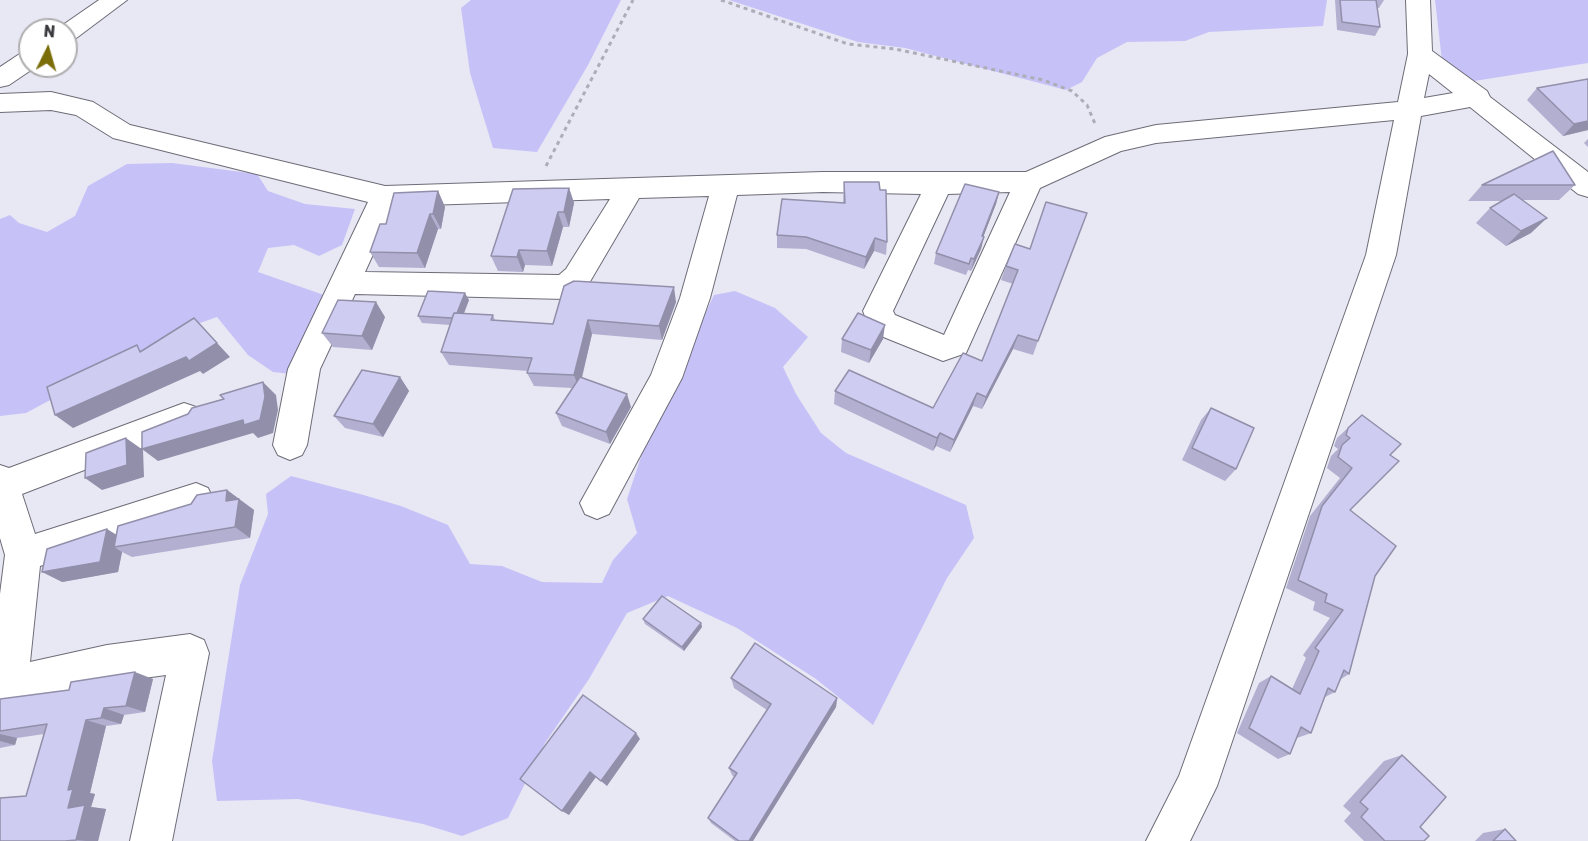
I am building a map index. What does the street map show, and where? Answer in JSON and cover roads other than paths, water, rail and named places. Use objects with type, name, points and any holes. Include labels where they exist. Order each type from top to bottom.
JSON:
[{"type":"street","points":[[78,26],[115,0]]},
{"type":"street","points":[[1167,841],[1196,786],[1381,255],[1420,54],[1418,0]]},
{"type":"street","points":[[1420,54],[1478,97],[1588,187]]},
{"type":"street","points":[[0,80],[18,67]]},
{"type":"street","points":[[0,103],[51,101],[84,108],[122,132],[385,196],[823,182],[939,184],[1029,182],[1104,149],[1156,134],[1408,110],[1478,97]]},
{"type":"street","points":[[939,184],[878,311],[882,323],[943,348],[955,344],[1029,182]]},
{"type":"street","points":[[597,503],[666,378],[695,298],[726,185]]},
{"type":"street","points":[[349,274],[356,283],[565,287],[577,277],[631,188]]},
{"type":"street","points":[[290,446],[304,369],[385,196]]},
{"type":"street","points":[[151,841],[190,653],[107,664],[4,687],[23,555],[2,483],[190,415]]},
{"type":"street","points":[[23,555],[196,499]]}]
